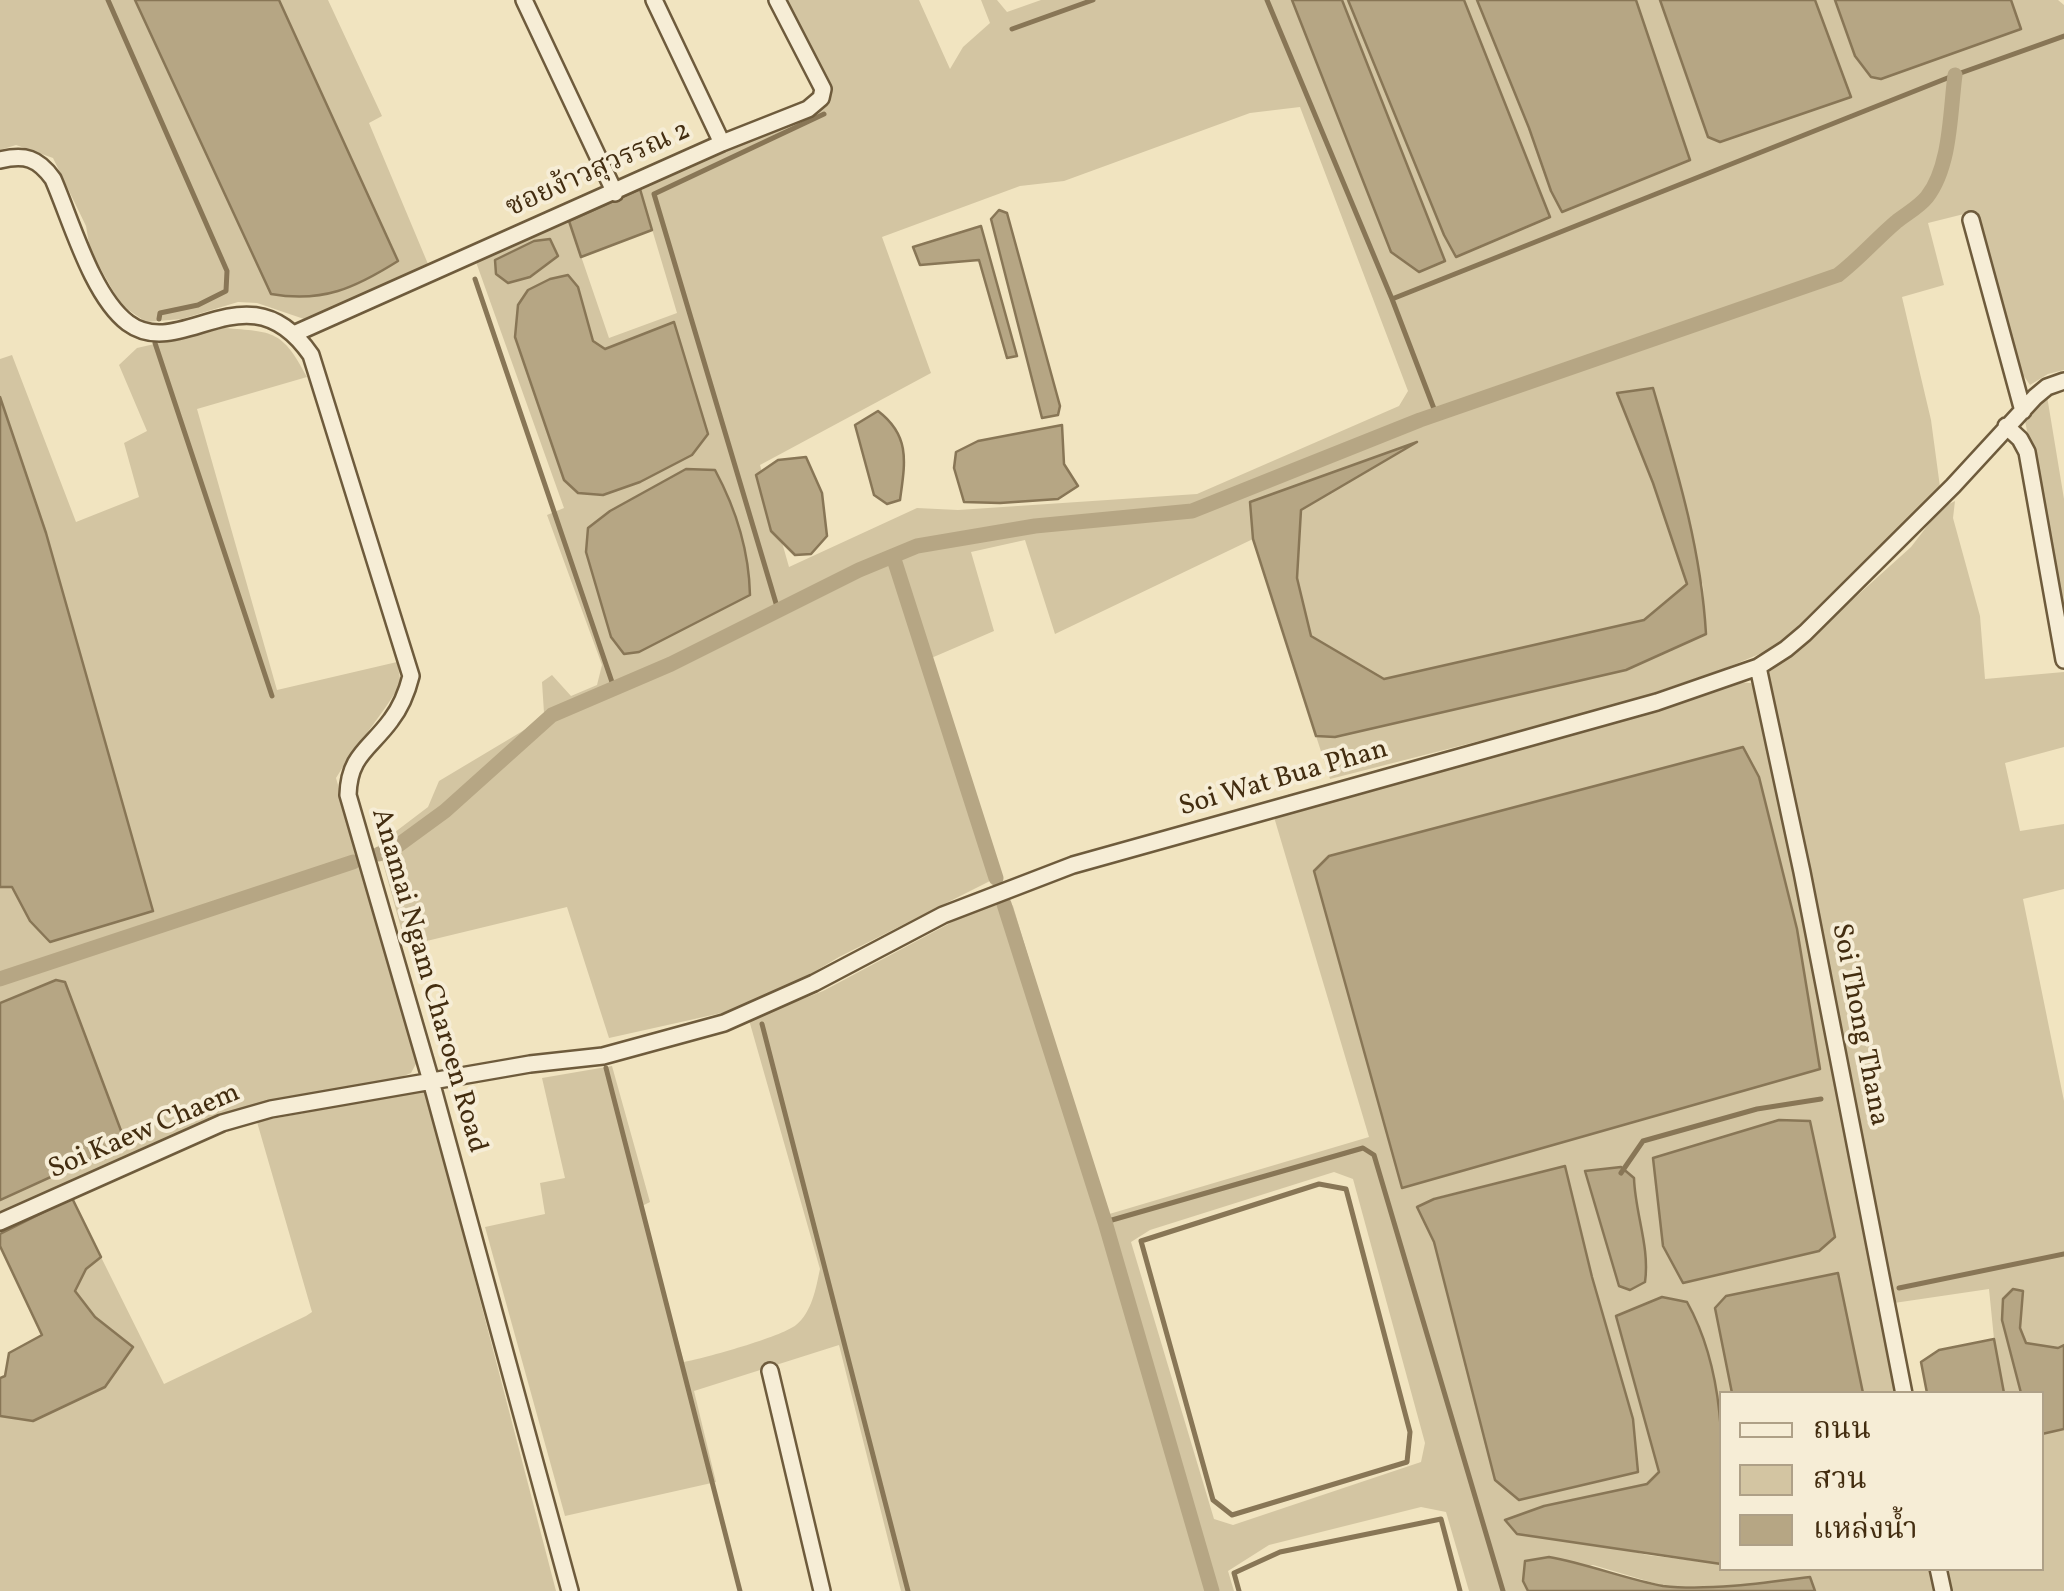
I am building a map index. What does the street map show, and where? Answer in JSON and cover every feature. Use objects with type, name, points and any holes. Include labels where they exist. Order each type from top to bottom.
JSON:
[{"type":"street","points":[[524,0],[615,192]]},
{"type":"street","points":[[654,0],[722,144]]},
{"type":"street","name":"ซอยง้าวสุวรรณ 2","points":[[296,333],[808,108],[821,98],[823,89],[777,0]]},
{"type":"street","points":[[0,160],[21,156],[43,165],[53,179],[99,286],[112,307],[130,324],[154,334],[241,316],[271,317],[296,333]]},
{"type":"street","points":[[1970,220],[2023,411]]},
{"type":"street","name":"Anamai Ngam Charoen Road","points":[[296,333],[310,355],[411,676],[406,696],[391,722],[356,758],[348,777],[348,795],[431,1081],[570,1591]]},
{"type":"street","name":"Soi Wat Bua Phan","points":[[431,1081],[604,1056],[687,1035],[767,1006],[943,914],[1074,865],[1656,702],[1758,667],[1805,633],[1953,486],[2006,426],[2047,387],[2064,381]]},
{"type":"street","points":[[2006,426],[2027,452],[2064,660]]},
{"type":"street","name":"Soi Thong Thana","points":[[1758,667],[1903,1391]]},
{"type":"street","name":"Soi Kaew Chaem","points":[[0,1222],[222,1123],[271,1109],[431,1081]]},
{"type":"street","points":[[770,1372],[822,1591]]},
{"type":"green space","points":[[0,0],[135,0],[271,293],[398,260],[279,0],[328,0],[382,116],[369,123],[428,264],[307,320],[257,303],[238,302],[182,319],[146,322],[121,305],[90,250],[86,226],[53,158],[16,145],[0,150]]},
{"type":"green space","points":[[785,0],[919,0],[950,69],[963,47],[990,23],[981,0],[997,0],[1007,12],[1041,0],[1292,0],[1391,252],[1419,272],[1445,260],[1342,0],[1348,0],[1444,235],[1549,216],[1464,0],[1477,0],[1562,212],[1690,160],[1636,0],[1660,0],[1670,32],[1851,97],[1815,0],[1835,0],[1855,56],[1880,79],[2021,29],[2011,0],[2058,0],[2064,5],[2064,370],[2030,385],[2019,369],[1979,219],[1972,212],[1928,223],[1944,285],[1902,297],[1931,420],[1940,487],[1781,645],[1609,708],[1330,779],[1316,736],[1335,737],[1626,670],[1706,634],[1703,585],[1618,394],[1687,584],[1644,620],[1384,679],[1311,636],[1297,578],[1301,510],[1410,446],[1251,502],[1253,539],[1055,634],[1025,540],[971,552],[994,631],[922,662],[992,880],[794,984],[726,1012],[609,1038],[567,907],[406,946],[378,845],[428,807],[439,781],[526,729],[544,713],[542,682],[552,675],[571,696],[597,685],[602,665],[547,515],[564,508],[476,262],[569,221],[609,338],[677,313],[640,189],[828,105],[830,85]],"holes":[[[1300,107],[1408,391],[1399,406],[1197,494],[958,510],[917,508],[789,567],[760,465],[931,373],[882,237],[1020,186],[1064,181],[1250,113]],[[578,287],[593,341],[605,349],[674,322],[564,480]]]},
{"type":"green space","points":[[224,328],[275,336],[291,350],[307,377],[197,409],[277,690],[397,662],[401,683],[336,778],[417,1062],[411,1073],[396,1079],[252,1107],[167,1139],[0,1212],[0,887],[12,887],[30,921],[51,942],[153,911],[46,533],[0,397],[0,359],[12,355],[76,522],[139,497],[124,443],[147,431],[119,365],[137,348]]},
{"type":"green space","points":[[2047,396],[2064,499],[2064,615],[2024,416]]},
{"type":"green space","points":[[1955,501],[1953,518],[1980,616],[1985,679],[2064,672],[2064,747],[2005,763],[2020,831],[2064,824],[2064,889],[2023,899],[2064,1101],[2064,1345],[2058,1348],[2026,1343],[2020,1328],[2023,1291],[2013,1289],[2021,1391],[2004,1391],[1989,1289],[1894,1303],[1767,673],[1911,547],[1941,508]]},
{"type":"green space","points":[[1734,682],[1751,683],[1757,691],[1787,824],[1898,1391],[1863,1391],[1837,1273],[1715,1307],[1732,1391],[1719,1391],[1719,1404],[1699,1324],[1687,1302],[1662,1297],[1616,1316],[1659,1472],[1647,1484],[1544,1506],[1506,1521],[1647,1555],[1719,1564],[1719,1571],[1932,1571],[1936,1591],[1815,1591],[1810,1577],[1741,1586],[1664,1586],[1593,1565],[1523,1581],[1528,1591],[1469,1591],[1446,1512],[1421,1507],[1269,1545],[1228,1571],[1234,1591],[901,1591],[839,1345],[694,1391],[716,1482],[565,1516],[485,1227],[545,1214],[540,1183],[565,1178],[542,1078],[612,1066],[650,1202],[640,1207],[684,1362],[760,1341],[796,1325],[810,1307],[820,1269],[749,1020],[823,991],[984,905],[1007,899],[1013,906],[1106,1215],[1369,1137],[1274,817]],"holes":[[[1564,1166],[1592,1277],[1434,1242],[1418,1207],[1434,1198]],[[1334,1172],[1353,1179],[1425,1443],[1421,1462],[1233,1525],[1214,1519],[1131,1242],[1150,1230]]]},
{"type":"green space","points":[[425,1089],[556,1591],[0,1591],[0,1416],[33,1421],[95,1317],[75,1290],[86,1269],[101,1257],[164,1384],[306,1316],[312,1312],[257,1122]]},
{"type":"green space","points":[[2064,1429],[2064,1591],[1951,1591],[1947,1571],[2044,1571],[2044,1434]]},
{"type":"water","points":[[135,0],[279,0],[398,261],[367,279],[323,295],[271,294]]},
{"type":"water","points":[[1292,0],[1342,0],[1445,261],[1419,272],[1391,252]]},
{"type":"water","points":[[1348,0],[1464,0],[1550,217],[1456,257]]},
{"type":"water","points":[[1477,0],[1636,0],[1690,160],[1562,212]]},
{"type":"water","points":[[1660,0],[1815,0],[1851,97],[1720,142],[1708,137]]},
{"type":"water","points":[[1835,0],[2011,0],[2021,29],[1881,79],[1871,77],[1855,56]]},
{"type":"water","points":[[640,189],[652,230],[581,257],[569,221]]},
{"type":"water","points":[[999,210],[1007,213],[1060,406],[1058,415],[1042,418],[991,219]]},
{"type":"water","points":[[981,226],[1017,356],[1007,358],[979,260],[920,265],[913,247]]},
{"type":"water","points":[[550,239],[558,256],[530,277],[508,283],[496,274],[495,260],[534,241]]},
{"type":"water","points":[[568,275],[578,287],[593,341],[605,349],[674,322],[708,434],[692,455],[640,482],[603,495],[578,493],[564,480],[515,337],[518,305],[528,290]]},
{"type":"water","points":[[1653,388],[1693,540],[1706,634],[1626,670],[1335,737],[1316,736],[1253,539],[1250,502],[1417,442],[1301,510],[1297,578],[1311,636],[1384,679],[1644,620],[1687,584],[1617,393]]},
{"type":"water","points":[[0,397],[46,533],[153,911],[50,942],[30,921],[12,887],[0,887]]},
{"type":"water","points":[[878,411],[896,430],[903,451],[900,500],[887,504],[874,495],[855,425]]},
{"type":"water","points":[[1062,425],[1064,464],[1078,486],[1058,499],[964,502],[954,468],[956,452],[978,441]]},
{"type":"water","points":[[806,457],[822,493],[827,536],[811,554],[795,555],[771,531],[756,475],[778,460]]},
{"type":"water","points":[[686,469],[715,470],[744,546],[750,595],[639,652],[624,654],[611,637],[586,552],[588,528],[610,511]]},
{"type":"water","points":[[1743,747],[1759,777],[1797,929],[1820,1069],[1402,1188],[1314,871],[1329,856]]},
{"type":"water","points":[[56,980],[65,982],[123,1136],[121,1145],[0,1200],[0,1003]]},
{"type":"water","points":[[1779,1120],[1810,1121],[1835,1237],[1819,1251],[1683,1283],[1663,1246],[1653,1158]]},
{"type":"water","points":[[1565,1166],[1633,1419],[1638,1472],[1519,1500],[1495,1480],[1434,1242],[1417,1207],[1434,1199]]},
{"type":"water","points":[[1621,1167],[1634,1178],[1646,1256],[1645,1282],[1630,1290],[1619,1286],[1585,1171]]},
{"type":"water","points":[[72,1198],[101,1257],[86,1269],[75,1291],[95,1317],[133,1347],[105,1387],[33,1421],[0,1416],[0,1378],[5,1376],[9,1353],[42,1335],[0,1246],[0,1234]]},
{"type":"water","points":[[1838,1273],[1863,1391],[1732,1391],[1715,1308],[1726,1296]]},
{"type":"water","points":[[2013,1289],[2023,1291],[2020,1328],[2026,1343],[2058,1348],[2064,1345],[2064,1429],[2044,1434],[2044,1391],[2020,1391],[2002,1320],[2003,1299]]},
{"type":"water","points":[[1662,1297],[1687,1302],[1701,1332],[1719,1413],[1719,1564],[1517,1534],[1505,1520],[1544,1506],[1647,1484],[1659,1472],[1616,1316]]},
{"type":"water","points":[[1994,1339],[2004,1391],[1927,1391],[1921,1362],[1939,1350]]},
{"type":"water","points":[[1549,1557],[1663,1586],[1717,1587],[1810,1577],[1815,1591],[1528,1591],[1523,1581],[1525,1561]]},
{"type":"waterway","points":[[108,0],[227,271],[226,291],[198,305],[160,313],[159,319]]},
{"type":"waterway","points":[[1012,29],[1093,0]]},
{"type":"waterway","points":[[1267,0],[1436,414]]},
{"type":"waterway","points":[[1392,299],[1955,75],[2064,36]]},
{"type":"waterway","points":[[379,854],[393,849],[445,811],[552,715],[671,664],[859,570],[917,546],[1035,526],[1192,511],[1420,420],[1838,275],[1920,204],[1935,184],[1948,138],[1955,75]]},
{"type":"waterway","points":[[778,610],[654,194],[824,114]]},
{"type":"waterway","points":[[475,279],[614,688]]},
{"type":"waterway","points":[[155,343],[272,696]]},
{"type":"waterway","points":[[893,556],[996,878]]},
{"type":"waterway","points":[[0,979],[353,862]]},
{"type":"waterway","points":[[1004,904],[1105,1222],[1212,1591]]},
{"type":"waterway","points":[[762,1024],[908,1591]]},
{"type":"waterway","points":[[606,1068],[740,1591]]},
{"type":"waterway","points":[[1621,1173],[1643,1141],[1757,1109],[1821,1099]]},
{"type":"waterway","points":[[1105,1222],[1363,1148],[1374,1155],[1503,1591]]},
{"type":"waterway","points":[[1319,1184],[1346,1189],[1410,1432],[1407,1462],[1232,1515],[1213,1500],[1141,1241],[1319,1184]]},
{"type":"waterway","points":[[1899,1288],[2064,1254]]},
{"type":"waterway","points":[[1239,1591],[1234,1573],[1280,1552],[1441,1519],[1460,1591]]}]
